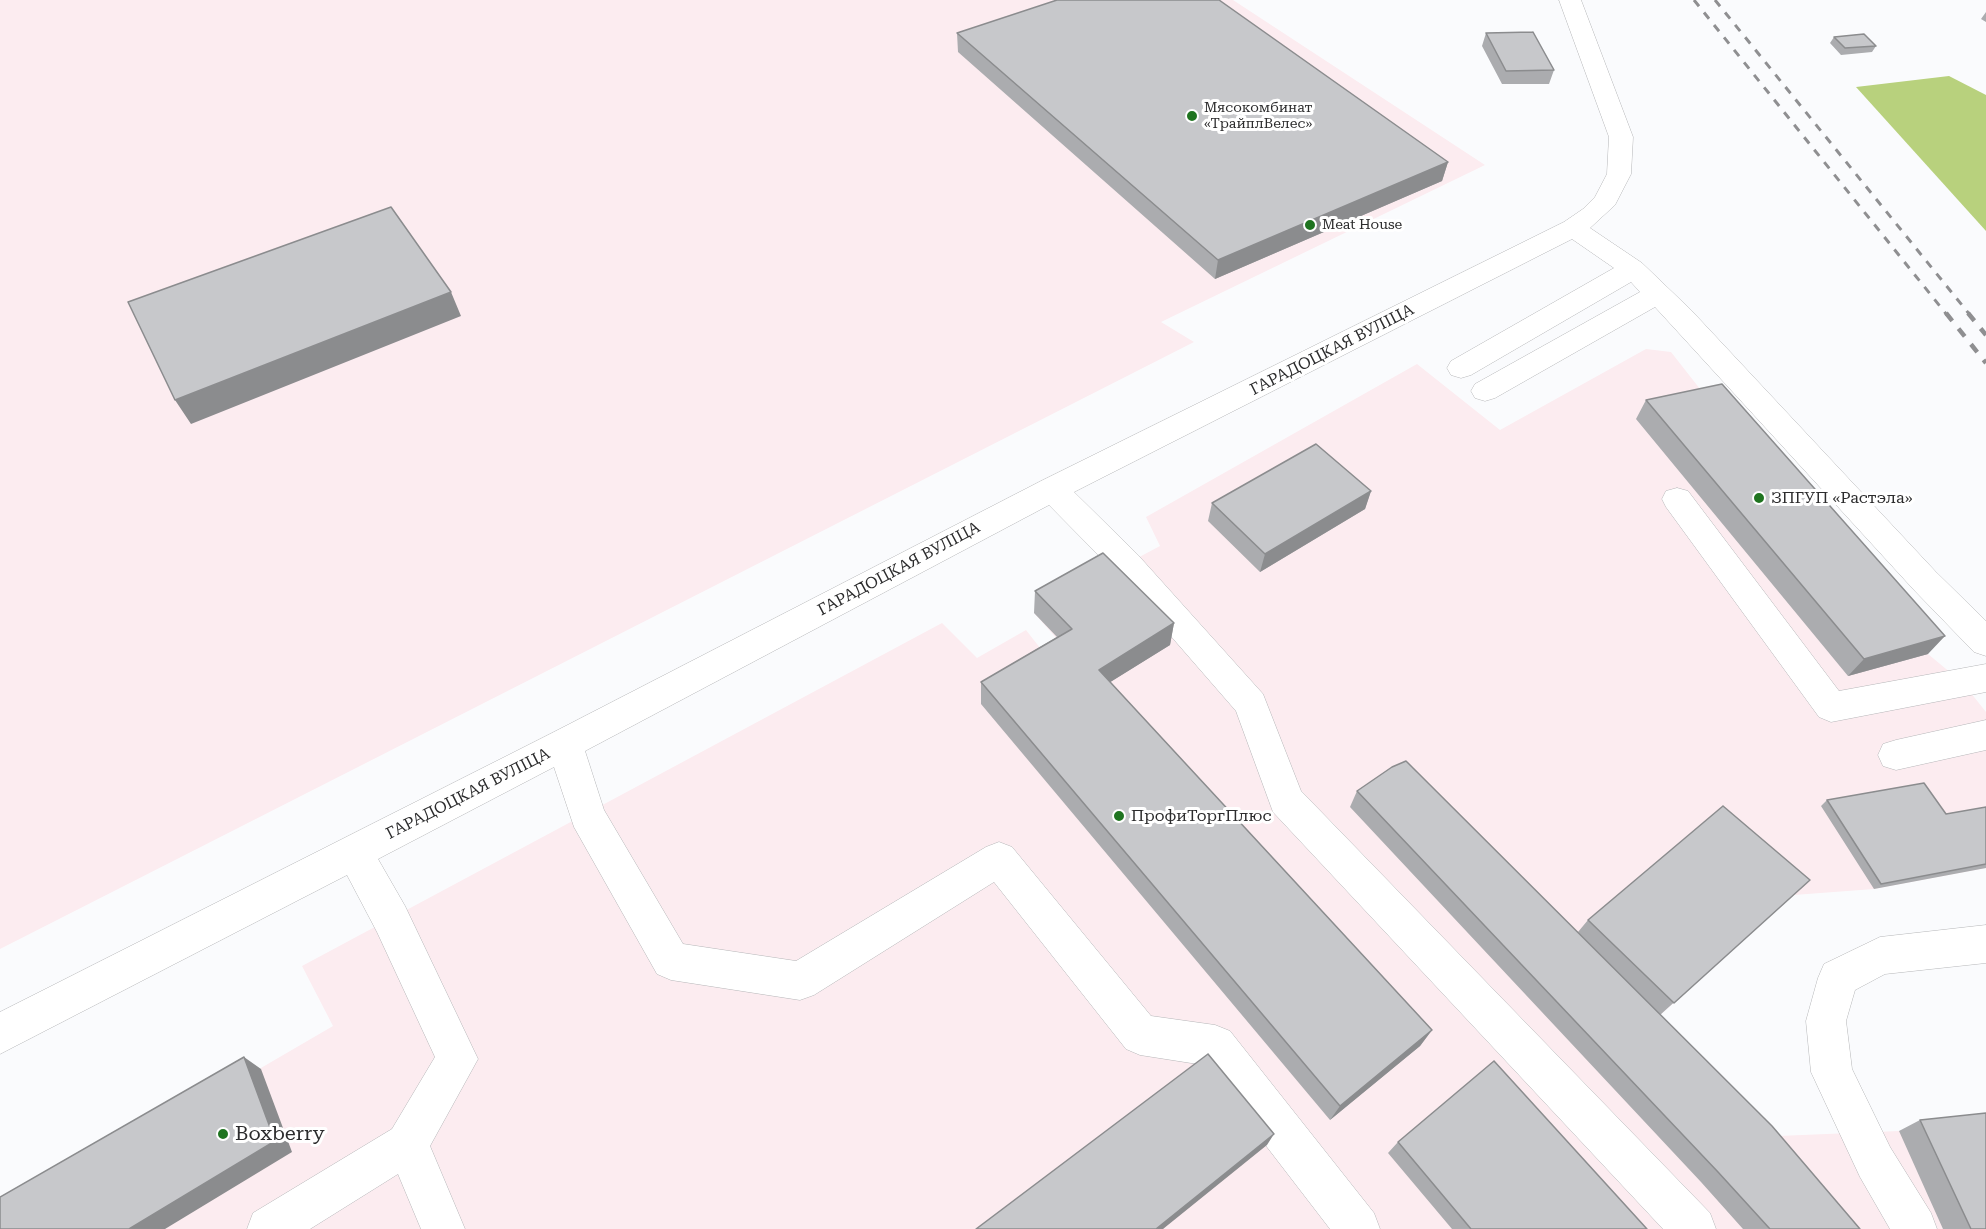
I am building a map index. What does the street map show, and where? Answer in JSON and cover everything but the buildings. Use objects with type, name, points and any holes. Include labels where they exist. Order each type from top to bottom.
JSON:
[{"type":"street","name":"ГАРАДОЦКАЯ ВУЛІЦА","points":[[0,1034],[565,744],[1052,489],[1573,228],[1592,215],[1606,200],[1619,174],[1621,137],[1570,0]]},
{"type":"street","points":[[1573,228],[1633,269],[1681,316],[1925,581],[1986,642]]},
{"type":"street","points":[[1461,368],[1633,269]]},
{"type":"street","points":[[1485,391],[1657,294]]},
{"type":"street","points":[[1052,489],[1127,564],[1251,704],[1286,801],[1694,1229]]},
{"type":"street","points":[[1677,500],[1831,706],[1986,678]]},
{"type":"street","points":[[1896,755],[1986,735]]},
{"type":"street","points":[[565,744],[587,815],[671,962],[800,981],[999,859],[1140,1035],[1215,1046],[1358,1229]]},
{"type":"street","points":[[269,1229],[407,1144],[457,1059],[391,919],[356,852]]},
{"type":"street","points":[[1915,1229],[1875,1162],[1832,1072],[1826,1021],[1838,978],[1880,956],[1986,944]]},
{"type":"street","points":[[407,1144],[443,1229]]},
{"type":"shaded area","points":[[0,0],[1233,0],[1485,165],[1161,322],[1194,342],[0,949]]},
{"type":"shaded area","points":[[1646,349],[1671,352],[1711,403],[1928,654],[1963,683],[1986,712],[1986,868],[1874,889],[1794,895],[1659,1016],[1754,1137],[1899,1131],[1986,1122],[1986,1229],[0,1229],[0,1220],[333,1026],[302,966],[942,623],[977,658],[1026,630],[1051,662],[1330,1120],[1419,1046],[1034,613],[1160,546],[1146,517],[1417,364],[1500,430]]},
{"type":"green space","points":[[1949,76],[1986,95],[1986,231],[1856,87]]},
{"type":"railway","points":[[1694,0],[1947,315]]},
{"type":"railway","points":[[1715,0],[1970,315]]},
{"type":"railway","points":[[1946,313],[1986,363]]},
{"type":"railway","points":[[1968,313],[1986,335]]},
{"type":"place","name":"Мясокомбинат «ТрайплВелес»","points":[[1192,116]]},
{"type":"place","name":"Meat House","points":[[1310,225]]},
{"type":"place","name":"ЗПГУП «Растэла»","points":[[1759,498]]},
{"type":"place","name":"ПрофиТоргПлюс","points":[[1119,816]]},
{"type":"place","name":"Boxberry","points":[[223,1134]]}]
